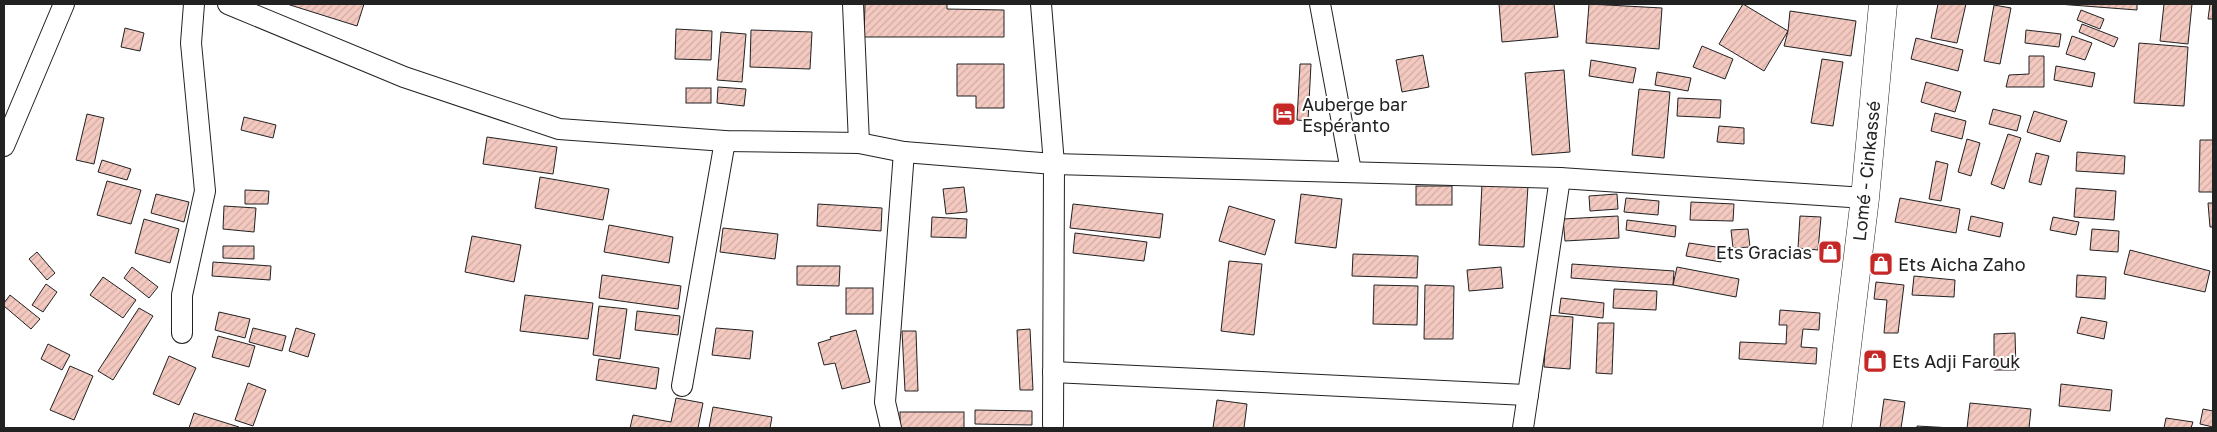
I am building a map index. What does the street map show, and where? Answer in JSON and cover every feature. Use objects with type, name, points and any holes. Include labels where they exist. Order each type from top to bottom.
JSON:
[{"type":"highway","name":"Lomé - Cinkassé","points":[[1837,428],[1865,198],[1883,4]]},
{"type":"street","points":[[4,146],[64,4]]},
{"type":"street","points":[[182,333],[182,295],[205,191],[191,43],[194,4]]},
{"type":"street","points":[[228,4],[404,77],[559,129],[725,141],[859,144],[904,152],[1054,164],[1560,178],[1865,198]]},
{"type":"street","points":[[853,4],[859,144]]},
{"type":"street","points":[[1041,4],[1054,164],[1053,425]]},
{"type":"street","points":[[1320,4],[1351,171]]},
{"type":"street","points":[[682,386],[725,141]]},
{"type":"street","points":[[891,428],[885,402],[904,152]]},
{"type":"street","points":[[1523,428],[1560,178]]},
{"type":"street","points":[[1053,372],[1528,395]]},
{"type":"building","points":[[287,4],[364,4],[357,26]]},
{"type":"building","points":[[865,4],[947,4],[947,9],[1004,10],[1004,37],[864,37]]},
{"type":"building","points":[[1499,4],[1554,4],[1558,37],[1502,42]]},
{"type":"building","points":[[1589,4],[1662,8],[1659,49],[1586,43]]},
{"type":"building","points":[[1743,4],[1788,31],[1764,71],[1719,44]]},
{"type":"building","points":[[1938,4],[1966,4],[1957,43],[1931,38]]},
{"type":"building","points":[[2058,4],[2137,4],[2137,10]]},
{"type":"building","points":[[2164,4],[2192,4],[2188,44],[2160,41]]},
{"type":"building","points":[[2210,4],[2213,4],[2213,19],[2208,19]]},
{"type":"building","points":[[1994,5],[2011,8],[2000,64],[1984,61]]},
{"type":"building","points":[[2081,10],[2104,19],[2100,29],[2077,20]]},
{"type":"building","points":[[1790,11],[1856,21],[1851,56],[1784,46]]},
{"type":"building","points":[[2082,24],[2118,38],[2114,47],[2079,32]]},
{"type":"building","points":[[125,28],[144,33],[140,51],[121,47]]},
{"type":"building","points":[[676,29],[712,31],[711,60],[675,59]]},
{"type":"building","points":[[751,30],[812,32],[810,69],[750,67]]},
{"type":"building","points":[[2026,30],[2061,34],[2059,47],[2025,43]]},
{"type":"building","points":[[721,32],[746,34],[742,82],[717,80]]},
{"type":"building","points":[[2072,36],[2092,43],[2085,60],[2066,54]]},
{"type":"building","points":[[1916,38],[1963,50],[1958,71],[1911,59]]},
{"type":"building","points":[[2139,43],[2188,47],[2184,106],[2134,103]]},
{"type":"building","points":[[1702,46],[1733,59],[1725,79],[1693,67]]},
{"type":"building","points":[[1423,55],[1429,87],[1402,92],[1396,60]]},
{"type":"building","points":[[2029,56],[2044,56],[2044,87],[2006,87],[2009,75],[2029,74]]},
{"type":"building","points":[[1822,59],[1843,62],[1833,126],[1811,123]]},
{"type":"building","points":[[1591,60],[1636,68],[1633,83],[1589,76]]},
{"type":"building","points":[[957,64],[1004,64],[1004,108],[976,108],[976,96],[957,96]]},
{"type":"building","points":[[1300,64],[1311,64],[1308,121],[1297,120]]},
{"type":"building","points":[[2056,66],[2095,73],[2092,87],[2054,80]]},
{"type":"building","points":[[1564,70],[1570,152],[1532,155],[1525,73]]},
{"type":"building","points":[[1657,72],[1691,78],[1688,91],[1655,85]]},
{"type":"building","points":[[1926,82],[1961,92],[1955,112],[1921,102]]},
{"type":"building","points":[[718,87],[746,89],[744,106],[717,103]]},
{"type":"building","points":[[686,88],[711,88],[711,103],[686,103]]},
{"type":"building","points":[[1639,89],[1670,92],[1664,158],[1632,155]]},
{"type":"building","points":[[1678,98],[1721,100],[1720,118],[1677,116]]},
{"type":"building","points":[[1993,109],[2021,116],[2017,131],[1989,124]]},
{"type":"building","points":[[2034,111],[2067,121],[2060,142],[2027,132]]},
{"type":"building","points":[[1935,113],[1966,121],[1962,139],[1931,131]]},
{"type":"building","points":[[87,114],[104,118],[94,164],[76,160]]},
{"type":"building","points":[[244,117],[276,125],[273,138],[241,130]]},
{"type":"building","points":[[1719,126],[1744,128],[1744,144],[1717,142]]},
{"type":"building","points":[[2008,134],[2021,138],[2004,189],[1991,184]]},
{"type":"building","points":[[487,137],[557,147],[553,174],[483,164]]},
{"type":"building","points":[[1967,139],[1980,143],[1971,176],[1958,172]]},
{"type":"building","points":[[2200,140],[2213,140],[2213,192],[2199,192]]},
{"type":"building","points":[[2077,152],[2125,156],[2124,174],[2076,171]]},
{"type":"building","points":[[2036,153],[2049,156],[2041,185],[2029,182]]},
{"type":"building","points":[[102,160],[131,169],[127,180],[98,172]]},
{"type":"building","points":[[1936,161],[1948,164],[1941,201],[1929,199]]},
{"type":"building","points":[[540,177],[609,189],[603,220],[535,208]]},
{"type":"building","points":[[107,181],[141,190],[131,224],[97,215]]},
{"type":"building","points":[[1482,184],[1528,186],[1524,247],[1479,245]]},
{"type":"building","points":[[1416,186],[1452,186],[1452,205],[1416,205]]},
{"type":"building","points":[[964,187],[967,212],[946,214],[943,189]]},
{"type":"building","points":[[2076,188],[2116,191],[2114,220],[2074,217]]},
{"type":"building","points":[[245,190],[269,191],[268,204],[245,204]]},
{"type":"building","points":[[156,194],[189,202],[184,222],[151,213]]},
{"type":"building","points":[[1301,194],[1342,199],[1336,248],[1295,243]]},
{"type":"building","points":[[1617,194],[1618,209],[1590,211],[1589,196]]},
{"type":"building","points":[[1626,198],[1659,201],[1658,215],[1624,212]]},
{"type":"building","points":[[1900,198],[1960,209],[1956,233],[1895,222]]},
{"type":"building","points":[[1691,202],[1734,204],[1733,221],[1690,220]]},
{"type":"building","points":[[2208,203],[2213,203],[2213,227],[2210,227]]},
{"type":"building","points":[[818,204],[882,208],[881,231],[817,226]]},
{"type":"building","points":[[1073,204],[1163,214],[1160,238],[1070,228]]},
{"type":"building","points":[[224,206],[256,208],[254,232],[223,229]]},
{"type":"building","points":[[1229,206],[1275,220],[1265,255],[1219,241]]},
{"type":"building","points":[[1618,216],[1619,238],[1565,241],[1563,219]]},
{"type":"building","points":[[1800,216],[1821,217],[1818,250],[1798,248]]},
{"type":"building","points":[[1971,216],[2003,223],[2000,237],[1968,230]]},
{"type":"building","points":[[932,217],[967,219],[966,238],[931,237]]},
{"type":"building","points":[[2053,217],[2079,222],[2076,235],[2050,230]]},
{"type":"building","points":[[144,219],[179,229],[170,263],[135,253]]},
{"type":"building","points":[[1627,220],[1676,226],[1675,237],[1626,230]]},
{"type":"building","points":[[609,225],[673,237],[669,263],[604,252]]},
{"type":"building","points":[[723,228],[778,234],[775,259],[720,252]]},
{"type":"building","points":[[1748,229],[1750,247],[1733,248],[1731,230]]},
{"type":"building","points":[[2092,229],[2119,231],[2118,252],[2090,250]]},
{"type":"building","points":[[1075,233],[1147,242],[1144,261],[1073,253]]},
{"type":"building","points":[[472,236],[521,245],[514,282],[465,272]]},
{"type":"building","points":[[1689,243],[1723,248],[1721,262],[1686,256]]},
{"type":"building","points":[[223,246],[254,246],[254,259],[223,258]]},
{"type":"building","points":[[2130,250],[2210,271],[2205,292],[2124,274]]},
{"type":"building","points":[[37,252],[55,273],[47,280],[29,259]]},
{"type":"building","points":[[1353,254],[1418,256],[1417,278],[1352,276]]},
{"type":"building","points":[[1229,261],[1262,264],[1254,335],[1221,331]]},
{"type":"building","points":[[213,262],[271,266],[270,280],[212,276]]},
{"type":"building","points":[[1572,264],[1674,271],[1673,285],[1571,278]]},
{"type":"building","points":[[797,266],[840,266],[839,286],[797,285]]},
{"type":"building","points":[[132,267],[158,287],[149,298],[124,278]]},
{"type":"building","points":[[1501,267],[1503,288],[1469,291],[1467,270]]},
{"type":"building","points":[[1677,267],[1739,279],[1736,297],[1673,285]]},
{"type":"building","points":[[602,275],[681,286],[678,309],[599,298]]},
{"type":"building","points":[[2077,275],[2106,277],[2105,299],[2076,297]]},
{"type":"building","points":[[1914,276],[1955,280],[1954,297],[1912,295]]},
{"type":"building","points":[[103,277],[136,300],[123,318],[90,295]]},
{"type":"building","points":[[1876,282],[1904,285],[1898,333],[1884,333],[1887,300],[1874,299]]},
{"type":"building","points":[[46,284],[57,292],[43,312],[32,305]]},
{"type":"building","points":[[1374,285],[1418,286],[1417,325],[1373,324]]},
{"type":"building","points":[[1425,285],[1454,286],[1453,339],[1424,339]]},
{"type":"building","points":[[846,288],[873,288],[873,314],[846,314]]},
{"type":"building","points":[[1614,289],[1657,291],[1656,310],[1613,308]]},
{"type":"building","points":[[10,295],[40,319],[31,329],[4,306]]},
{"type":"building","points":[[525,295],[593,303],[588,339],[520,331]]},
{"type":"building","points":[[1561,298],[1604,303],[1603,318],[1559,313]]},
{"type":"building","points":[[599,306],[627,309],[620,359],[593,355]]},
{"type":"building","points":[[139,308],[153,316],[113,380],[98,371]]},
{"type":"building","points":[[1780,310],[1820,313],[1819,330],[1803,329],[1801,347],[1817,348],[1816,364],[1739,359],[1740,342],[1786,344],[1787,325],[1779,325]]},
{"type":"building","points":[[637,311],[680,316],[678,335],[635,330]]},
{"type":"building","points":[[219,312],[250,319],[245,338],[215,330]]},
{"type":"building","points":[[1547,315],[1573,317],[1570,369],[1544,367]]},
{"type":"building","points":[[2081,317],[2107,322],[2104,339],[2077,333]]},
{"type":"building","points":[[1598,323],[1614,323],[1612,374],[1596,373]]},
{"type":"building","points":[[253,328],[286,336],[282,351],[249,342]]},
{"type":"building","points":[[296,328],[315,334],[308,357],[289,351]]},
{"type":"building","points":[[716,328],[753,331],[750,359],[712,355]]},
{"type":"building","points":[[1030,329],[1033,390],[1020,390],[1017,330]]},
{"type":"building","points":[[856,330],[870,382],[842,389],[835,363],[824,365],[818,343],[831,339],[830,337]]},
{"type":"building","points":[[902,331],[916,331],[918,391],[905,391]]},
{"type":"building","points":[[2015,333],[2016,370],[1994,370],[1994,334]]},
{"type":"building","points":[[218,336],[255,346],[249,367],[212,357]]},
{"type":"building","points":[[48,344],[70,355],[62,370],[41,359]]},
{"type":"building","points":[[169,356],[196,368],[179,405],[153,394]]},
{"type":"building","points":[[599,359],[659,368],[656,389],[596,380]]},
{"type":"building","points":[[70,366],[93,376],[74,420],[50,410]]},
{"type":"building","points":[[248,383],[266,390],[253,426],[235,420]]},
{"type":"building","points":[[2061,384],[2112,390],[2110,411],[2059,406]]},
{"type":"building","points":[[676,398],[703,403],[698,428],[630,428],[633,415],[671,422]]},
{"type":"building","points":[[1884,399],[1905,402],[1901,428],[1880,428]]},
{"type":"building","points":[[1217,400],[1247,404],[1244,428],[1213,428]]},
{"type":"building","points":[[1970,403],[2031,409],[2029,428],[1967,428]]},
{"type":"building","points":[[713,407],[772,417],[770,428],[709,428]]},
{"type":"building","points":[[2203,409],[2213,411],[2213,427],[2200,424]]},
{"type":"building","points":[[975,410],[1032,411],[1032,425],[975,424]]},
{"type":"building","points":[[900,412],[964,412],[964,428],[900,428]]},
{"type":"building","points":[[194,413],[239,427],[189,428]]},
{"type":"building","points":[[2166,418],[2193,422],[2191,428],[2164,428]]},
{"type":"building","points":[[1917,426],[1952,428],[1917,428]]},
{"type":"place","name":"Auberge bar Espéranto","points":[[1284,114]]},
{"type":"place","name":"Ets Gracias","points":[[1830,252]]},
{"type":"place","name":"Ets Aicha Zaho","points":[[1881,264]]},
{"type":"place","name":"Ets Adji Farouk","points":[[1875,361]]}]
